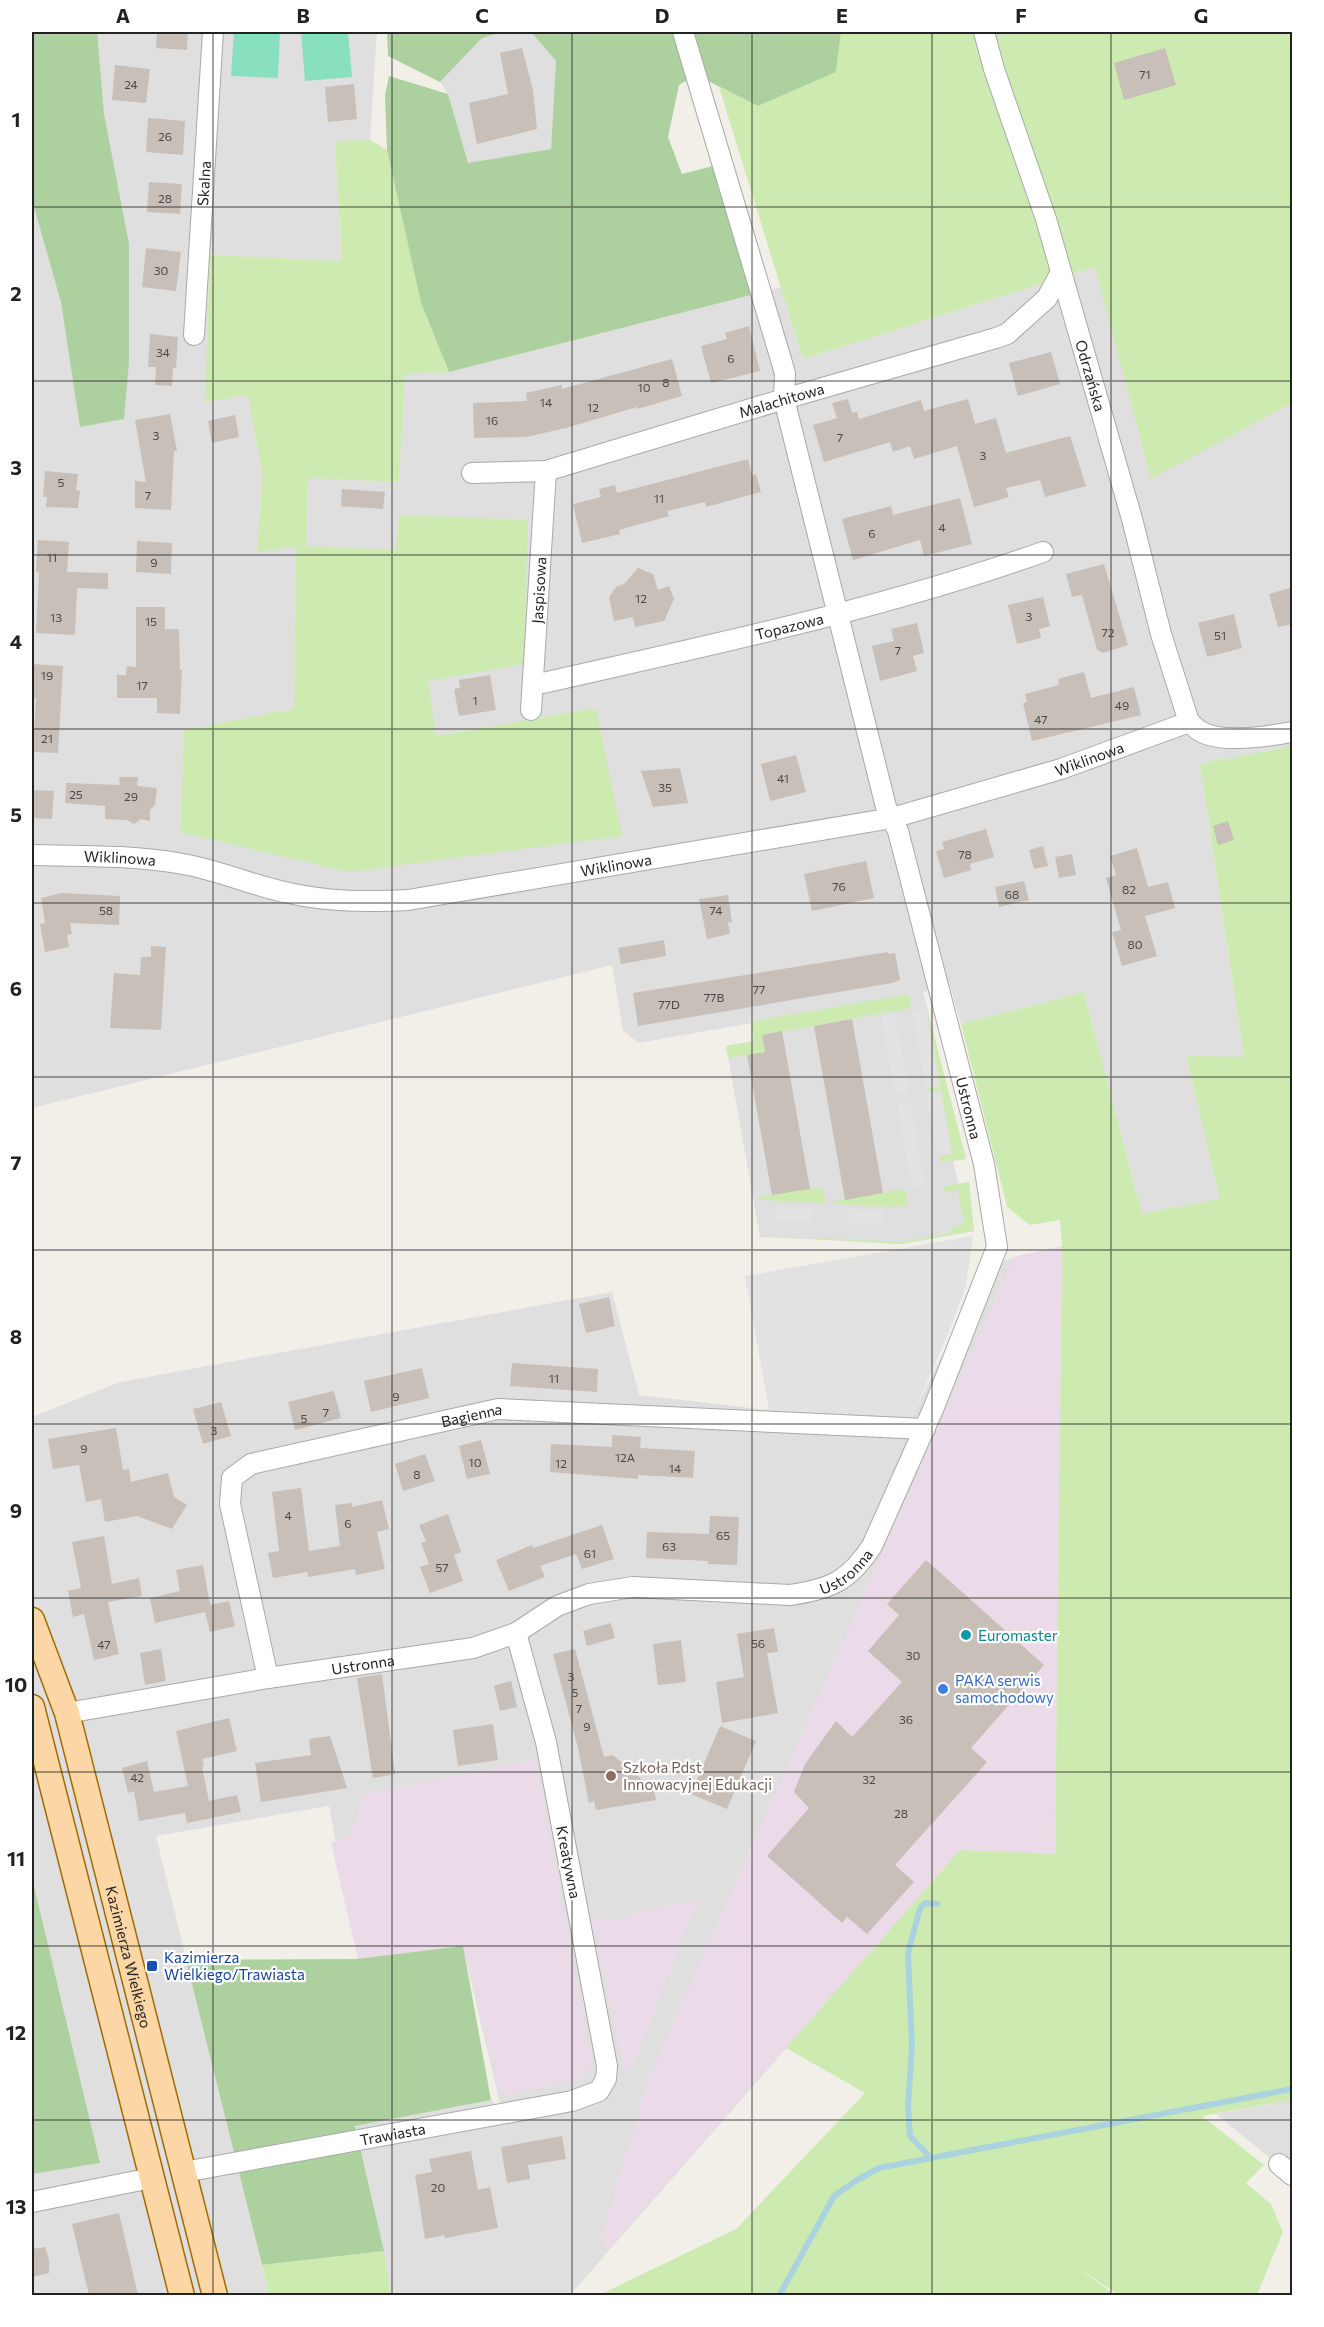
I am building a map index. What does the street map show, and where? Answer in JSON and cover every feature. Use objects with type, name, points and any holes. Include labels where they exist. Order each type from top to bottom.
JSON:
[{"type":"main road","name":"Kazimierza Wielkiego","points":[[32,1620],[67,1713],[215,2295]]},
{"type":"main road","points":[[32,1707],[182,2295]]},
{"type":"street","name":"Skalna","points":[[194,335],[213,32]]},
{"type":"street","name":"Ustronna","points":[[67,1713],[268,1678],[473,1648],[516,1633],[557,1605],[589,1594],[633,1587],[790,1595],[810,1592],[843,1579],[859,1566],[872,1546],[925,1429],[997,1247],[984,1164],[921,914],[898,831],[886,807],[784,399],[785,373],[682,32]]},
{"type":"street","name":"Odrzańska","points":[[984,32],[994,69],[1046,219],[1132,519],[1161,634],[1189,722]]},
{"type":"street","name":"Malachitowa","points":[[472,473],[546,471],[1007,334],[1047,298],[1061,272]]},
{"type":"street","name":"Jaspisowa","points":[[531,710],[546,471]]},
{"type":"street","name":"Topazowa","points":[[534,685],[839,615],[977,576],[1043,552]]},
{"type":"street","points":[[1189,722],[1201,732],[1214,736],[1259,738],[1293,732]]},
{"type":"street","name":"Wiklinowa","points":[[32,855],[117,857],[175,863],[238,878],[286,893],[321,899],[375,902],[408,900],[892,818],[1061,769],[1189,722]]},
{"type":"street","name":"Bagienna","points":[[268,1678],[230,1504],[232,1478],[251,1464],[498,1409],[925,1429]]},
{"type":"street","name":"Kreatywna","points":[[516,1633],[546,1742],[605,2055],[606,2079],[600,2091]]},
{"type":"street","name":"Trawiasta","points":[[184,2172],[572,2101],[600,2091]]},
{"type":"street","points":[[32,2202],[151,2178]]},
{"type":"shaded area","points":[[32,32],[377,32],[370,140],[335,142],[342,261],[210,255],[206,402],[248,394],[262,474],[257,551],[296,545],[294,709],[184,730],[180,832],[596,708],[436,736],[399,515],[397,550],[306,547],[308,478],[399,482],[405,373],[449,372],[781,287],[803,359],[1096,267],[1151,478],[1292,403],[1292,746],[1200,764],[1244,1058],[1186,1056],[1220,1199],[1142,1214],[1084,992],[961,1024],[950,986],[923,992],[966,1159],[953,1161],[958,1184],[969,1182],[974,1231],[901,1244],[760,1237],[726,1046],[754,1041],[751,1023],[639,1043],[623,1031],[612,965],[32,1108]]},
{"type":"shaded area","points":[[503,32],[531,32],[556,61],[551,149],[467,164],[448,94],[440,82],[483,37]]},
{"type":"shaded area","points":[[926,1009],[940,1086],[926,1089],[912,1011]]},
{"type":"shaded area","points":[[895,1014],[909,1092],[895,1095],[881,1016]]},
{"type":"shaded area","points":[[941,1090],[952,1153],[938,1156],[926,1092]]},
{"type":"shaded area","points":[[911,1103],[925,1186],[912,1188],[897,1105]]},
{"type":"shaded area","points":[[776,1206],[812,1208],[811,1222],[775,1220]]},
{"type":"shaded area","points":[[847,1209],[883,1211],[883,1225],[847,1224]]},
{"type":"shaded area","points":[[973,1236],[966,1286],[912,1417],[769,1410],[745,1276]]},
{"type":"shaded area","points":[[1062,1246],[1055,1854],[960,1850],[570,2295],[391,2296],[384,2251],[355,2126],[491,2100],[502,2112],[463,1947],[358,1959],[329,1806],[156,1836],[269,2295],[32,2296],[32,1417],[120,1382],[612,1292],[639,1395],[769,1410],[912,1417],[983,1270],[1014,1257]]},
{"type":"shaded area","points":[[1062,1246],[1055,1854],[960,1850],[608,2250],[601,2238],[650,2075],[1014,1257]]},
{"type":"shaded area","points":[[536,1760],[592,2064],[579,2080],[501,2096],[463,1947],[358,1959],[331,1843],[350,1836],[363,1795]]},
{"type":"shaded area","points":[[697,1901],[633,2066],[624,2069],[592,1919],[617,1920],[642,1911]]},
{"type":"shaded area","points":[[1292,2100],[1292,2176],[1216,2114]]},
{"type":"green space","points":[[32,32],[97,32],[104,114],[129,244],[129,362],[124,419],[80,427],[61,302],[32,200]]},
{"type":"green space","points":[[234,32],[280,32],[278,78],[231,76]]},
{"type":"green space","points":[[301,32],[348,32],[352,77],[305,81]]},
{"type":"green space","points":[[387,32],[503,32],[482,38],[440,82],[388,56]]},
{"type":"green space","points":[[531,32],[841,32],[836,72],[758,106],[696,75],[679,85],[668,137],[682,174],[713,166],[751,295],[449,372],[421,303],[387,150],[385,95],[389,76],[448,94],[468,163],[551,149],[556,61]]},
{"type":"green space","points":[[841,32],[1292,32],[1292,403],[1151,479],[1095,267],[803,359],[719,87],[758,106],[836,72]]},
{"type":"green space","points":[[370,140],[387,150],[421,303],[449,372],[405,374],[399,482],[308,478],[306,546],[396,550],[399,515],[528,520],[524,664],[428,681],[436,736],[596,708],[622,836],[349,872],[180,832],[184,730],[294,709],[296,546],[257,552],[262,474],[248,395],[205,402],[210,255],[342,261],[335,142]]},
{"type":"green space","points":[[1292,746],[1292,2100],[1202,2116],[1264,2165],[1246,2183],[1271,2204],[1283,2232],[1257,2295],[1118,2295],[1070,2262],[1115,2295],[597,2296],[736,2229],[865,2093],[786,2048],[960,1850],[1055,1854],[1062,1246],[1060,1220],[1030,1225],[1007,1207],[961,1024],[1084,992],[1142,1214],[1220,1199],[1186,1056],[1244,1057],[1200,764]]},
{"type":"green space","points":[[909,994],[911,1008],[763,1035],[765,1052],[728,1058],[726,1046],[754,1041],[751,1022]]},
{"type":"green space","points":[[926,1005],[966,1159],[942,1162],[938,1156],[952,1153],[941,1090],[926,1092],[926,1089],[940,1086]]},
{"type":"green space","points":[[969,1182],[974,1231],[901,1244],[760,1235],[901,1242],[952,1233],[951,1227],[964,1224],[958,1190],[945,1192],[943,1186]]},
{"type":"green space","points":[[823,1187],[826,1203],[759,1200],[759,1197]]},
{"type":"green space","points":[[905,1189],[908,1205],[894,1207],[832,1204],[832,1202]]},
{"type":"green space","points":[[32,1883],[100,2163],[32,2174]]},
{"type":"green space","points":[[463,1946],[491,2100],[355,2126],[384,2251],[262,2265],[186,1960],[357,1959]]},
{"type":"green space","points":[[384,2251],[391,2295],[269,2295],[262,2265]]},
{"type":"building","points":[[157,32],[188,32],[187,50],[156,48]]},
{"type":"building","points":[[522,48],[533,90],[537,129],[477,144],[469,103],[508,94],[500,53]]},
{"type":"building","points":[[1165,48],[1176,85],[1124,100],[1114,63]]},
{"type":"building","points":[[115,65],[150,69],[146,103],[112,100]]},
{"type":"building","points":[[354,84],[357,119],[328,122],[325,87]]},
{"type":"building","points":[[148,118],[185,121],[183,155],[146,152]]},
{"type":"building","points":[[149,182],[182,184],[180,214],[147,212]]},
{"type":"building","points":[[146,248],[181,252],[176,291],[142,287]]},
{"type":"building","points":[[749,326],[760,371],[711,383],[701,346],[727,339],[725,333]]},
{"type":"building","points":[[150,334],[178,337],[172,386],[155,385],[156,367],[148,367]]},
{"type":"building","points":[[1051,352],[1060,384],[1018,396],[1009,363]]},
{"type":"building","points":[[672,359],[682,396],[526,437],[474,438],[473,403],[527,401],[526,393],[562,385],[562,389]]},
{"type":"building","points":[[848,399],[852,413],[857,412],[859,419],[921,400],[924,411],[968,399],[975,424],[996,418],[1006,453],[1070,436],[1086,486],[1045,497],[1040,480],[1006,488],[1009,497],[974,507],[957,446],[914,459],[910,446],[893,452],[890,442],[824,462],[813,425],[837,418],[832,403]]},
{"type":"building","points":[[170,414],[177,451],[174,451],[171,510],[135,508],[135,481],[146,482],[135,420]]},
{"type":"building","points":[[235,415],[239,437],[212,443],[208,421]]},
{"type":"building","points":[[748,459],[752,476],[756,474],[761,492],[706,507],[705,502],[667,511],[669,516],[619,530],[620,534],[582,543],[573,504],[601,497],[599,489],[615,485],[617,493]]},
{"type":"building","points":[[45,471],[78,474],[76,490],[80,491],[78,508],[46,507],[47,497],[43,497]]},
{"type":"building","points":[[342,489],[385,492],[383,509],[341,506]]},
{"type":"building","points":[[960,498],[972,544],[924,556],[920,540],[853,560],[842,519],[891,506],[893,515]]},
{"type":"building","points":[[38,540],[69,542],[67,572],[108,573],[108,589],[77,588],[75,635],[36,633]]},
{"type":"building","points":[[137,541],[172,543],[171,574],[136,572]]},
{"type":"building","points":[[1104,564],[1128,645],[1103,653],[1097,650],[1082,595],[1072,597],[1066,574]]},
{"type":"building","points":[[638,568],[653,574],[658,590],[669,586],[674,599],[664,621],[635,627],[633,617],[614,621],[609,597],[616,587],[624,584]]},
{"type":"building","points":[[1293,587],[1293,624],[1278,627],[1269,594]]},
{"type":"building","points":[[1043,597],[1050,626],[1039,629],[1041,638],[1017,644],[1008,605]]},
{"type":"building","points":[[136,607],[165,607],[165,629],[179,629],[180,670],[182,670],[180,714],[157,713],[157,698],[117,698],[117,675],[126,675],[127,666],[136,667]]},
{"type":"building","points":[[1234,614],[1242,648],[1207,657],[1198,623]]},
{"type":"building","points":[[917,623],[924,653],[913,656],[917,671],[880,681],[872,646],[894,641],[891,629]]},
{"type":"building","points":[[32,664],[63,666],[58,753],[33,752],[36,698],[32,697]]},
{"type":"building","points":[[1084,672],[1091,698],[1134,687],[1141,715],[1032,741],[1023,703],[1027,702],[1025,694],[1059,685],[1058,679]]},
{"type":"building","points":[[490,675],[496,710],[459,716],[454,689],[460,688],[459,680]]},
{"type":"building","points":[[796,755],[806,792],[770,801],[761,764]]},
{"type":"building","points":[[680,768],[688,803],[653,807],[641,771]]},
{"type":"building","points":[[119,777],[138,777],[137,786],[157,788],[155,805],[150,810],[150,821],[141,819],[134,824],[127,820],[105,819],[105,806],[65,803],[66,783],[120,785]]},
{"type":"building","points":[[32,790],[54,791],[52,819],[32,818]]},
{"type":"building","points":[[1228,821],[1234,840],[1218,845],[1213,826]]},
{"type":"building","points":[[986,829],[994,857],[970,864],[971,870],[944,878],[936,851],[944,849],[942,842]]},
{"type":"building","points":[[1043,846],[1048,866],[1034,869],[1029,850]]},
{"type":"building","points":[[1137,848],[1148,887],[1168,882],[1175,908],[1145,916],[1157,956],[1122,966],[1112,932],[1121,930],[1106,878],[1116,875],[1110,856]]},
{"type":"building","points":[[1072,854],[1076,875],[1059,878],[1055,857]]},
{"type":"building","points":[[866,861],[874,898],[812,911],[804,874]]},
{"type":"building","points":[[1024,881],[1029,900],[999,907],[995,887]]},
{"type":"building","points":[[62,893],[120,896],[119,925],[70,923],[72,934],[67,935],[69,947],[45,952],[40,924],[45,923],[41,898]]},
{"type":"building","points":[[728,895],[732,923],[728,922],[730,934],[707,939],[699,899]]},
{"type":"building","points":[[664,940],[666,956],[621,964],[618,948]]},
{"type":"building","points":[[151,946],[166,947],[161,1030],[110,1028],[114,973],[140,975],[141,957],[151,957]]},
{"type":"building","points":[[888,952],[888,954],[895,953],[900,980],[892,983],[638,1026],[633,993]]},
{"type":"building","points":[[852,1019],[883,1193],[845,1200],[814,1026]]},
{"type":"building","points":[[782,1031],[810,1189],[772,1195],[747,1055],[765,1052],[762,1035]]},
{"type":"building","points":[[609,1297],[615,1326],[586,1333],[579,1304]]},
{"type":"building","points":[[512,1363],[598,1369],[597,1392],[510,1386]]},
{"type":"building","points":[[422,1368],[429,1398],[371,1412],[364,1381]]},
{"type":"building","points":[[334,1391],[341,1418],[295,1430],[288,1402]]},
{"type":"building","points":[[221,1402],[231,1436],[203,1444],[193,1409]]},
{"type":"building","points":[[116,1428],[123,1470],[129,1469],[131,1482],[168,1473],[174,1497],[187,1505],[172,1529],[137,1516],[105,1522],[101,1499],[86,1502],[79,1465],[53,1469],[48,1439]]},
{"type":"building","points":[[612,1435],[641,1437],[640,1448],[695,1451],[693,1478],[638,1475],[638,1479],[550,1472],[551,1444],[612,1447]]},
{"type":"building","points":[[481,1440],[490,1474],[467,1479],[459,1446]]},
{"type":"building","points":[[425,1454],[435,1481],[403,1491],[395,1464]]},
{"type":"building","points":[[301,1488],[309,1551],[340,1546],[335,1505],[352,1503],[352,1507],[382,1500],[389,1529],[377,1532],[385,1569],[356,1575],[355,1569],[308,1577],[307,1572],[273,1578],[268,1553],[279,1551],[272,1492]]},
{"type":"building","points":[[448,1514],[461,1552],[454,1555],[463,1581],[430,1593],[420,1567],[429,1564],[421,1543],[426,1541],[419,1525]]},
{"type":"building","points":[[710,1516],[739,1517],[737,1565],[646,1558],[647,1532],[709,1534]]},
{"type":"building","points":[[602,1525],[614,1559],[582,1569],[576,1554],[540,1566],[545,1577],[509,1591],[496,1560],[532,1545],[533,1548]]},
{"type":"building","points":[[104,1536],[112,1584],[139,1578],[142,1596],[108,1602],[119,1654],[94,1660],[84,1614],[73,1617],[68,1591],[81,1588],[72,1542]]},
{"type":"building","points":[[926,1560],[1044,1665],[971,1748],[987,1762],[895,1865],[914,1882],[867,1934],[847,1917],[842,1923],[767,1856],[809,1808],[794,1792],[805,1764],[836,1721],[852,1737],[902,1682],[868,1651],[899,1615],[887,1604]]},
{"type":"building","points":[[203,1565],[210,1605],[229,1601],[235,1626],[210,1632],[205,1612],[155,1623],[150,1598],[180,1591],[176,1570]]},
{"type":"building","points":[[611,1623],[615,1638],[587,1646],[583,1631]]},
{"type":"building","points":[[774,1628],[778,1652],[767,1653],[778,1713],[722,1723],[716,1682],[744,1677],[737,1634]]},
{"type":"building","points":[[681,1640],[686,1682],[658,1685],[653,1644]]},
{"type":"building","points":[[161,1649],[166,1681],[145,1685],[140,1653]]},
{"type":"building","points":[[575,1649],[604,1757],[613,1755],[654,1790],[656,1800],[596,1810],[594,1801],[589,1803],[578,1748],[553,1654]]},
{"type":"building","points":[[382,1674],[395,1774],[373,1778],[357,1678]]},
{"type":"building","points":[[511,1681],[517,1707],[500,1711],[494,1686]]},
{"type":"building","points":[[229,1718],[237,1751],[202,1759],[204,1767],[202,1767],[209,1801],[237,1795],[241,1812],[187,1823],[185,1813],[139,1821],[134,1791],[128,1793],[122,1768],[147,1761],[154,1792],[188,1786],[176,1731]]},
{"type":"building","points":[[493,1724],[498,1760],[458,1766],[453,1730]]},
{"type":"building","points":[[720,1726],[756,1741],[727,1809],[691,1794]]},
{"type":"building","points":[[330,1736],[347,1788],[261,1802],[255,1763],[311,1755],[309,1739]]},
{"type":"building","points":[[562,2136],[566,2159],[528,2165],[530,2179],[507,2183],[501,2147]]},
{"type":"building","points":[[471,2151],[478,2190],[490,2187],[498,2228],[445,2238],[444,2235],[425,2239],[415,2175],[432,2172],[429,2159]]},
{"type":"building","points":[[119,2213],[138,2295],[89,2295],[72,2224]]},
{"type":"building","points":[[45,2247],[49,2260],[49,2273],[32,2277],[32,2249]]},
{"type":"waterway","points":[[931,2158],[910,2136],[908,2107],[912,2046],[908,1953],[920,1908],[925,1903],[937,1904]]},
{"type":"waterway","points":[[779,2296],[834,2196],[879,2168],[1292,2089]]},
{"type":"place","name":"Euromaster","points":[[966,1635]]},
{"type":"place","name":"PAKA serwis samochodowy","points":[[943,1689]]},
{"type":"place","name":"Szkoła Pdst Innowacyjnej Edukacji","points":[[611,1776]]},
{"type":"place","name":"Kazimierza Wielkiego/Trawiasta","points":[[152,1966]]}]
